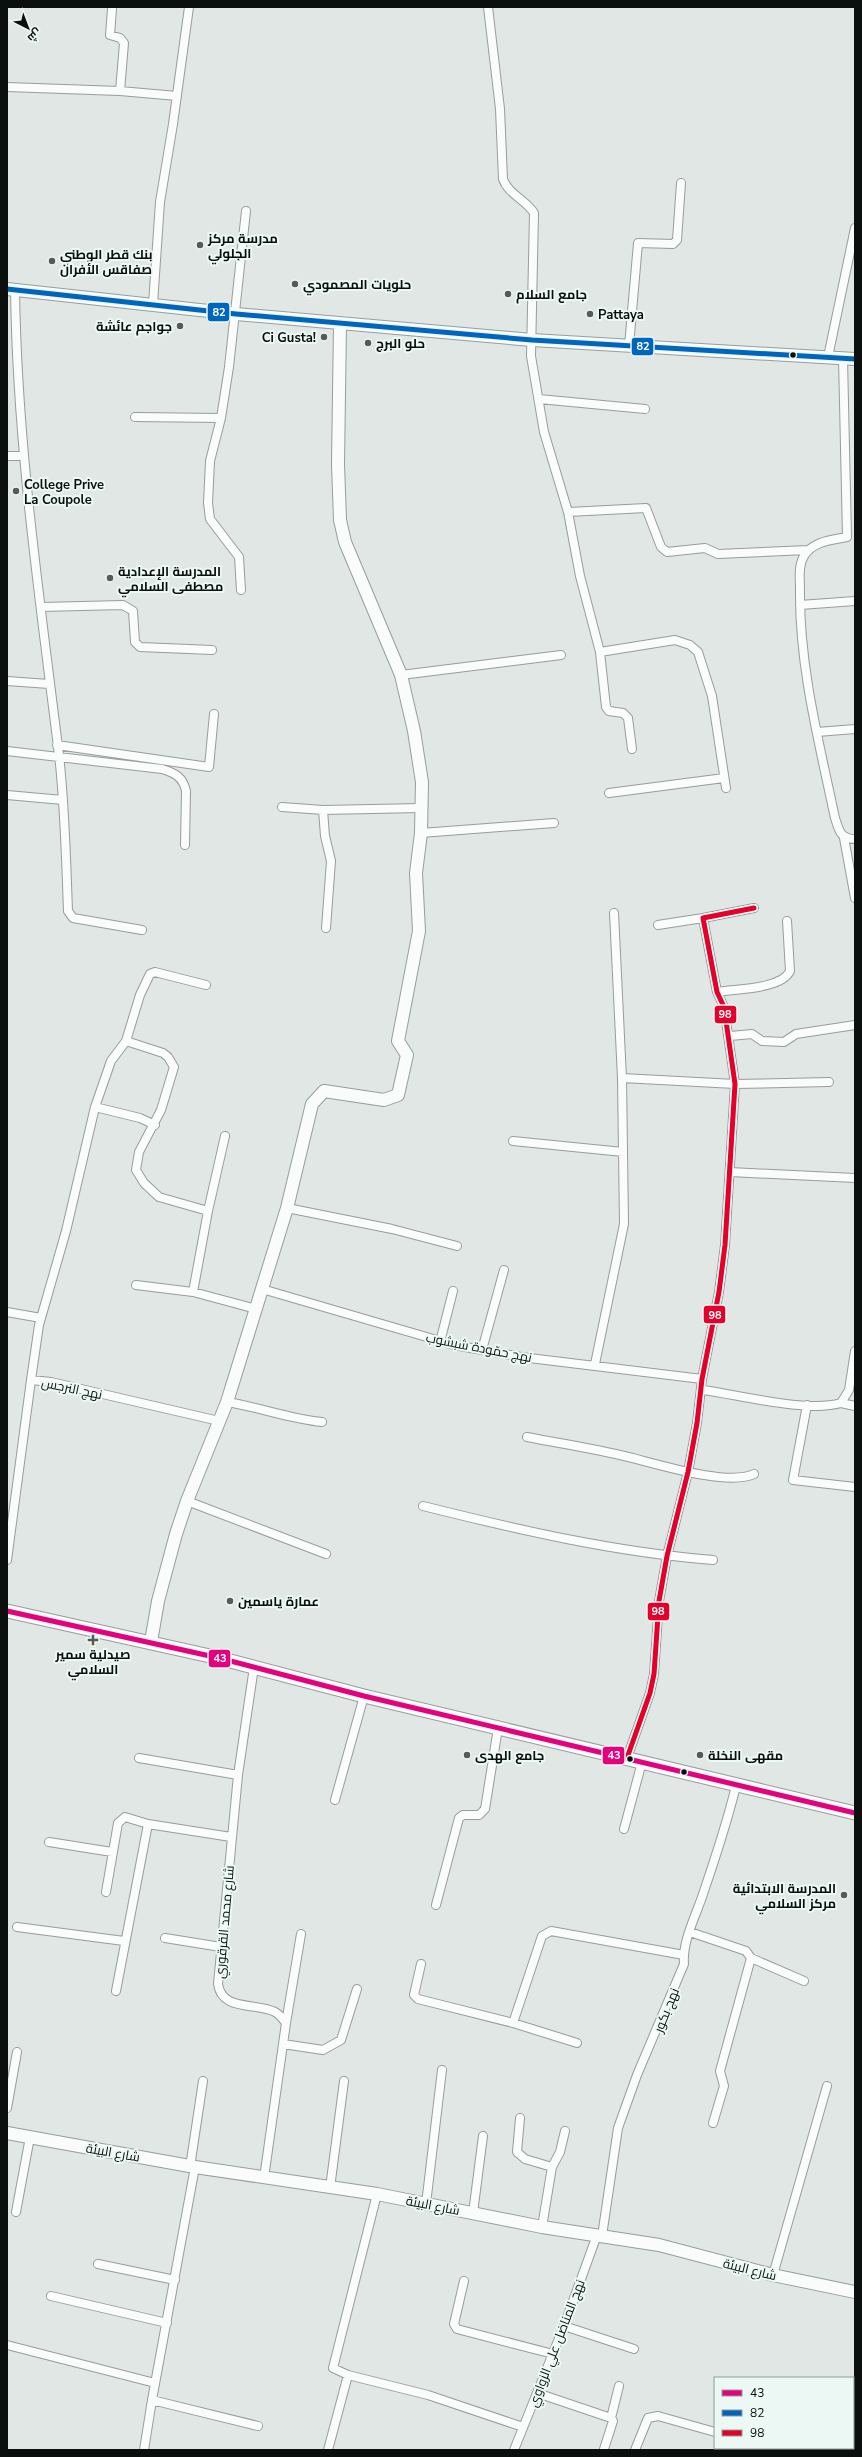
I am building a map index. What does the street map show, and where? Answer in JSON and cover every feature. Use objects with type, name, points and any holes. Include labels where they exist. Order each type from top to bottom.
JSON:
[{"type":"main road","points":[[7,1611],[151,1642],[364,1696],[627,1758],[736,1786],[855,1813]]},
{"type":"street","points":[[153,304],[160,202],[177,96],[189,7]]},
{"type":"street","points":[[488,7],[500,109],[503,180],[506,187],[528,205],[534,213],[531,356],[544,432],[568,512],[580,576],[600,652],[606,707],[609,711],[623,713],[628,718],[632,749]]},
{"type":"street","points":[[112,9],[110,34],[120,38],[124,43],[120,91]]},
{"type":"street","points":[[7,87],[120,91],[177,96]]},
{"type":"street","points":[[629,346],[638,243],[673,244],[677,240],[681,183]]},
{"type":"street","points":[[241,590],[239,557],[210,519],[208,503],[210,461],[221,418],[236,314],[246,211]]},
{"type":"street","points":[[828,357],[855,228]]},
{"type":"street","points":[[142,930],[73,918],[68,912],[63,800],[59,756],[49,684],[24,456],[11,289],[236,314],[532,340],[855,359]]},
{"type":"street","points":[[151,1642],[158,1601],[186,1500],[227,1402],[287,1208],[309,1111],[320,1093],[329,1091],[384,1100],[394,1098],[400,1090],[407,1055],[398,1041],[420,931],[416,873],[421,833],[422,782],[415,738],[401,675],[345,542],[340,520],[338,464],[340,324]]},
{"type":"street","points":[[568,512],[646,508],[661,547],[667,552],[701,548],[718,554],[808,550],[821,543],[851,537],[843,358]]},
{"type":"street","points":[[539,400],[645,409]]},
{"type":"street","points":[[135,417],[221,418]]},
{"type":"street","points":[[7,456],[24,456]]},
{"type":"street","points":[[808,550],[800,565],[800,604],[805,663],[817,732],[836,818],[840,833],[844,838],[855,898]]},
{"type":"street","points":[[800,604],[855,602]]},
{"type":"street","points":[[41,607],[123,605],[133,611],[135,642],[140,648],[212,650]]},
{"type":"street","points":[[600,652],[674,640],[690,645],[698,652],[712,696],[726,788]]},
{"type":"street","points":[[401,675],[561,655]]},
{"type":"street","points":[[7,681],[49,684]]},
{"type":"street","points":[[57,745],[209,767],[214,714]]},
{"type":"street","points":[[817,732],[855,730]]},
{"type":"street","points":[[7,751],[162,769],[180,777],[184,783],[186,791],[185,844]]},
{"type":"street","points":[[609,793],[724,778]]},
{"type":"street","points":[[7,796],[63,800]]},
{"type":"street","points":[[282,807],[324,810],[421,808]]},
{"type":"street","points":[[324,810],[325,836],[331,861],[326,928]]},
{"type":"street","points":[[421,833],[554,823]]},
{"type":"street","points":[[844,838],[855,839]]},
{"type":"street","points":[[658,925],[754,908]]},
{"type":"street","points":[[594,1364],[624,1224],[622,1078],[614,913]]},
{"type":"street","points":[[627,1758],[647,1704],[654,1674],[659,1601],[667,1556],[688,1472],[703,1390],[702,1379],[724,1265],[735,1084],[730,1036],[724,1007],[718,992],[703,918]]},
{"type":"street","points":[[718,992],[777,983],[787,978],[790,971],[787,921]]},
{"type":"street","points":[[31,1380],[41,1318],[66,1231],[95,1107],[114,1055],[126,1041],[140,995],[150,974],[156,972],[206,984]]},
{"type":"street","points":[[730,1036],[752,1034],[762,1041],[784,1042],[796,1034],[855,1025]]},
{"type":"street","points":[[126,1041],[163,1053],[173,1064],[173,1075],[155,1125],[140,1152],[136,1170],[138,1175],[159,1197],[208,1211]]},
{"type":"street","points":[[622,1078],[735,1084],[829,1082]]},
{"type":"street","points":[[95,1107],[140,1118],[155,1125]]},
{"type":"street","points":[[193,1292],[208,1211],[225,1136]]},
{"type":"street","points":[[514,1141],[623,1152]]},
{"type":"street","points":[[730,1172],[855,1178]]},
{"type":"street","points":[[287,1208],[392,1229],[457,1246]]},
{"type":"street","points":[[482,1350],[504,1270]]},
{"type":"street","points":[[136,1285],[193,1292],[256,1309]]},
{"type":"street","name":"نهج حمّودة شبشوب","points":[[262,1289],[440,1342],[521,1357],[594,1364],[624,1370],[702,1379]]},
{"type":"street","points":[[440,1342],[453,1291]]},
{"type":"street","points":[[7,1312],[41,1318]]},
{"type":"street","points":[[841,1403],[849,1390],[855,1351]]},
{"type":"street","name":"نهج النرجس","points":[[7,1560],[31,1380],[58,1384],[220,1421]]},
{"type":"street","points":[[703,1390],[807,1405],[820,1406],[841,1403],[855,1406]]},
{"type":"street","points":[[227,1402],[248,1405],[300,1420],[322,1422]]},
{"type":"street","points":[[807,1405],[793,1480],[855,1487]]},
{"type":"street","points":[[527,1437],[620,1455],[688,1472],[744,1479],[754,1474]]},
{"type":"street","points":[[186,1500],[326,1554]]},
{"type":"street","points":[[423,1506],[542,1535],[667,1556],[713,1560]]},
{"type":"street","name":"شارع محمد القرقوري","points":[[254,1667],[238,1775],[218,1984],[224,1998],[231,2002],[275,2012],[286,2023]]},
{"type":"street","points":[[335,1800],[364,1696]]},
{"type":"street","points":[[436,1906],[459,1818],[463,1815],[479,1815],[485,1809],[498,1728]]},
{"type":"street","points":[[139,1758],[238,1775]]},
{"type":"street","points":[[624,1830],[642,1762]]},
{"type":"street","name":"نهج بكور","points":[[599,2235],[618,2128],[637,2075],[684,1964],[684,1955],[690,1932],[723,1835],[736,1786]]},
{"type":"street","points":[[106,1892],[118,1824],[125,1817],[148,1824],[231,1837]]},
{"type":"street","points":[[116,1991],[124,1941],[148,1824]]},
{"type":"street","points":[[48,1842],[112,1852]]},
{"type":"street","points":[[17,1927],[124,1941]]},
{"type":"street","points":[[513,2023],[542,1936],[551,1931],[684,1955]]},
{"type":"street","points":[[690,1932],[746,1951],[751,1958],[804,1981]]},
{"type":"street","points":[[264,2178],[286,2023],[301,1934]]},
{"type":"street","points":[[166,1938],[221,1947]]},
{"type":"street","points":[[713,2123],[724,2086],[720,2071],[751,1958]]},
{"type":"street","points":[[421,1964],[414,1995],[416,1998],[513,2023],[577,2043]]},
{"type":"street","points":[[283,2044],[323,2050],[340,2040],[357,1989]]},
{"type":"street","points":[[7,2108],[17,2052]]},
{"type":"street","points":[[426,2204],[442,2070]]},
{"type":"street","points":[[144,2450],[175,2280],[193,2167],[203,2081]]},
{"type":"street","points":[[330,2188],[344,2081]]},
{"type":"street","points":[[773,2275],[827,2086]]},
{"type":"street","points":[[520,2118],[517,2152],[526,2159],[552,2167]]},
{"type":"street","points":[[542,2227],[552,2167],[560,2152],[565,2131]]},
{"type":"street","name":"شارع البيئة","points":[[7,2133],[193,2167],[377,2194],[542,2227],[659,2245],[773,2275],[855,2292]]},
{"type":"street","points":[[474,2213],[483,2136]]},
{"type":"street","points":[[16,2212],[30,2138]]},
{"type":"street","points":[[377,2194],[333,2368],[348,2375],[428,2395],[523,2427]]},
{"type":"street","name":"نهج المناضل علي الزواوي","points":[[514,2450],[599,2235]]},
{"type":"street","points":[[98,2264],[175,2280]]},
{"type":"street","points":[[464,2281],[454,2324],[457,2329],[553,2354]]},
{"type":"street","points":[[51,2296],[167,2323]]},
{"type":"street","points":[[564,2326],[634,2349]]},
{"type":"street","points":[[7,2345],[155,2383]]},
{"type":"street","points":[[328,2450],[348,2375]]},
{"type":"street","points":[[604,2450],[613,2421],[612,2418],[619,2386]]},
{"type":"street","points":[[537,2393],[612,2418]]},
{"type":"street","points":[[152,2400],[258,2426]]},
{"type":"street","points":[[635,2450],[648,2418],[658,2416],[714,2432]]},
{"type":"transit line","name":"82","points":[[7,289],[236,314],[532,340],[855,359]]},
{"type":"transit line","name":"98","points":[[627,1758],[650,1693],[654,1674],[659,1601],[667,1556],[688,1472],[697,1423],[702,1379],[719,1292],[725,1245],[735,1084],[724,1007],[717,992],[703,918],[754,908]]},
{"type":"transit line","name":"43","points":[[7,1611],[219,1658],[364,1696],[855,1813]]},
{"type":"place","name":"مدرسة مركز الجلولي","points":[[200,245]]},
{"type":"place","name":"بنك قطر الوطني صفاقس الأفران","points":[[52,261]]},
{"type":"place","name":"حلويات المصمودي","points":[[295,284]]},
{"type":"place","name":"جامع السلام","points":[[508,294]]},
{"type":"place","name":"Pattaya","points":[[590,314]]},
{"type":"place","name":"جواجم عائشة","points":[[180,326]]},
{"type":"place","name":"Ci Gusta!","points":[[324,337]]},
{"type":"place","name":"حلو البرج","points":[[368,343]]},
{"type":"place","name":"College Prive La Coupole","points":[[16,491]]},
{"type":"place","name":"المدرسة الإعدادية مصطفى السلامي","points":[[110,578]]},
{"type":"place","name":"عمارة ياسمين","points":[[230,1601]]},
{"type":"place","name":"صيدلية سمير السلامي","points":[[93,1640]]},
{"type":"place","name":"جامع الهدى","points":[[467,1755]]},
{"type":"place","name":"مقهى النخلة","points":[[700,1755]]},
{"type":"place","name":"المدرسة الابتدائية مركز السلامي","points":[[844,1895]]}]
